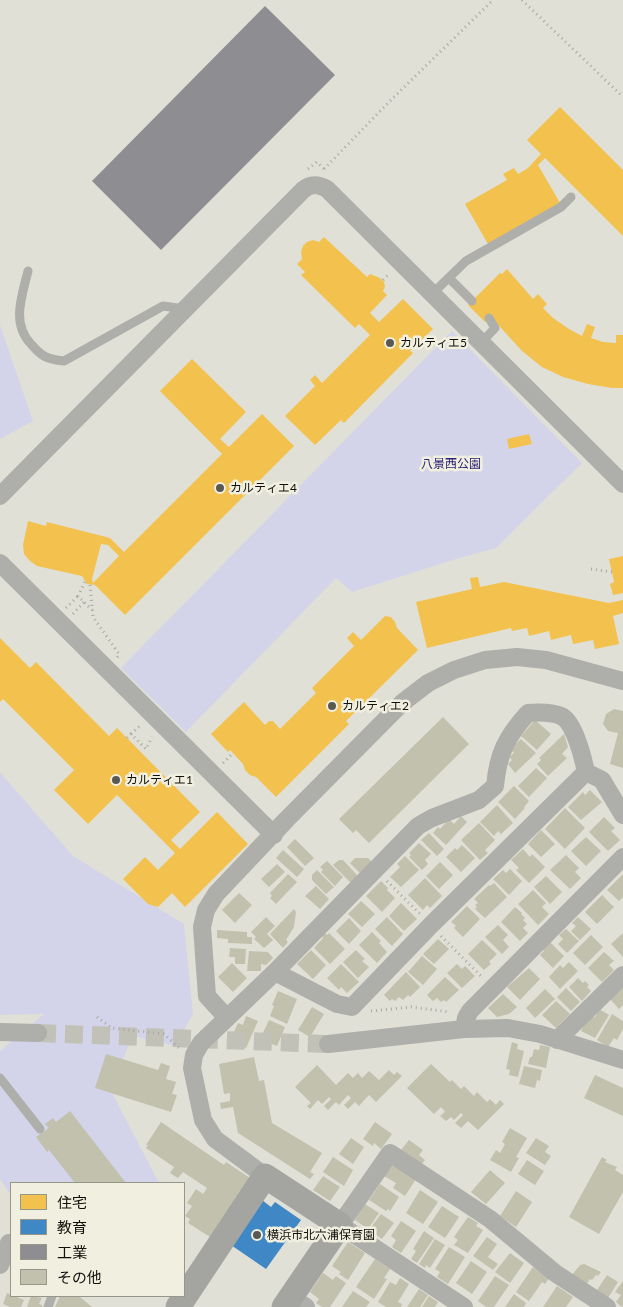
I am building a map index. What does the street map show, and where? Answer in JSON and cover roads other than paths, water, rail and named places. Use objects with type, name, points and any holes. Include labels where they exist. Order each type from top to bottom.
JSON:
[{"type":"street","points":[[0,496],[303,190],[314,184],[327,189],[481,343],[620,476]]},
{"type":"street","points":[[0,563],[274,834]]},
{"type":"street","points":[[227,1018],[207,996],[202,927],[206,910],[216,894],[287,819],[402,704],[428,683],[454,670],[485,660],[517,657],[546,660],[623,681]]},
{"type":"street","points":[[464,1307],[265,1176],[215,1139],[203,1120],[192,1068],[194,1055],[201,1043],[275,972],[418,826],[432,818],[479,800],[495,786],[496,773],[503,749],[512,731],[528,713],[542,712],[563,717],[572,728],[578,742],[586,772],[602,780],[623,815]]},
{"type":"street","points":[[275,972],[337,1004],[352,1007],[431,925],[586,772]]},
{"type":"street","points":[[464,1029],[466,1018],[470,1011],[623,857]]},
{"type":"street","points":[[558,1040],[623,975]]},
{"type":"street","points":[[328,1044],[464,1029],[508,1028],[540,1034],[623,1060]]},
{"type":"street","points":[[0,1032],[38,1033]]},
{"type":"street","points":[[294,1304],[340,1226],[390,1153],[490,1219],[555,1273],[607,1307]]},
{"type":"street","points":[[185,1296],[265,1176]]},
{"type":"street","points":[[0,1264],[10,1243]]},
{"type":"lane","points":[[432,294],[466,262],[561,207],[571,196]]},
{"type":"lane","points":[[28,271],[20,309],[20,327],[24,337],[40,354],[50,359],[64,361],[163,306],[186,309]]},
{"type":"lane","points":[[449,278],[472,301]]},
{"type":"lane","points":[[481,343],[495,328],[489,318]]},
{"type":"lane","points":[[0,1078],[40,1129]]},
{"type":"tunnel","points":[[38,1033],[328,1044]]},
{"type":"place","name":"カルティエ5","points":[[390,343]]},
{"type":"place","name":"カルティエ4","points":[[220,488]]},
{"type":"place","name":"カルティエ2","points":[[332,706]]},
{"type":"place","name":"カルティエ1","points":[[116,780]]},
{"type":"place","name":"横浜市北六浦保育園","points":[[257,1235]]},
{"type":"park label","name":"八景西公園","points":[[451,464]]}]
